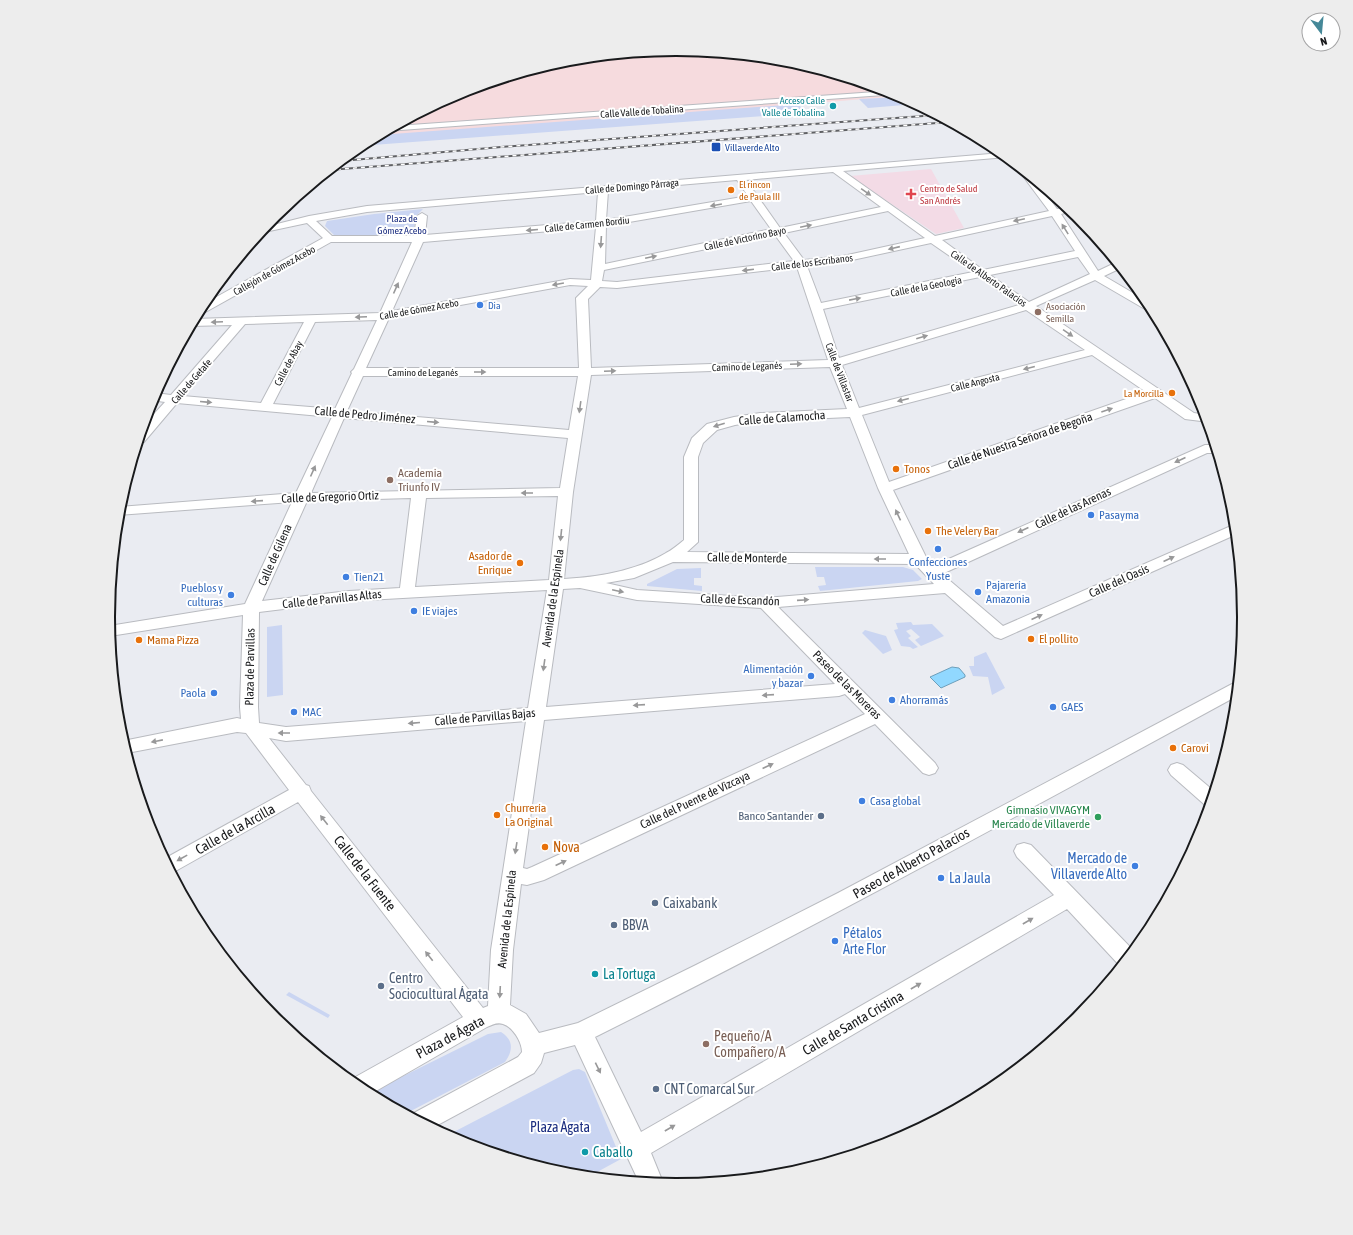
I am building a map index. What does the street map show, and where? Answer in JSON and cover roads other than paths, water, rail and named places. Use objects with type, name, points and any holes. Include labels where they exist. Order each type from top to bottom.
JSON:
[{"type":"street","name":"Calle Valle de Tobalina","points":[[401,128],[878,94]]},
{"type":"street","name":"Calle de Domingo Párraga","points":[[271,229],[309,219],[375,208],[995,156]]},
{"type":"street","name":"Calle de Alberto Palacios","points":[[834,169],[932,239],[1156,394],[1190,416],[1201,418]]},
{"type":"street","name":"Calle de Villastar","points":[[739,177],[800,264],[817,307],[835,363],[885,488],[919,559],[931,573],[1002,633]]},
{"type":"street","points":[[1035,185],[1055,213],[1096,276],[1140,302]]},
{"type":"street","points":[[596,285],[599,268],[603,189]]},
{"type":"street","name":"Calle de Carmen Bordiu","points":[[329,239],[418,239],[602,224],[754,198]]},
{"type":"street","name":"Calle de Victorino Bayo","points":[[599,268],[890,208]]},
{"type":"street","name":"Calle de los Escribanos","points":[[596,285],[617,285],[843,259],[1065,211]]},
{"type":"street","name":"Calle de Gilena","points":[[251,608],[418,239],[422,216]]},
{"type":"street","points":[[309,219],[329,239]]},
{"type":"street","name":"Callejón de Gómez Acebo","points":[[211,305],[329,239]]},
{"type":"street","name":"Calle de la Geología","points":[[817,307],[1081,253]]},
{"type":"street","name":"Camino de Leganés","points":[[357,372],[585,372],[835,363],[1028,306],[1115,267]]},
{"type":"street","name":"Calle de Gómez Acebo","points":[[199,323],[383,316],[570,282],[596,285]]},
{"type":"street","name":"Avenida de la Espinela","points":[[499,1012],[502,950],[512,873],[556,584],[566,492],[585,372],[582,298],[596,285]]},
{"type":"street","name":"Calle de Abay","points":[[265,406],[311,319]]},
{"type":"street","name":"Calle de Getafe","points":[[148,429],[176,399],[241,322]]},
{"type":"street","name":"Calle Angosta","points":[[855,413],[1094,351]]},
{"type":"street","name":"Calle de Nuestra Señora de Begoña","points":[[885,488],[1156,394]]},
{"type":"street","name":"Calle de Pedro Jiménez","points":[[160,398],[576,435]]},
{"type":"street","name":"Calle de Calamocha","points":[[671,557],[691,542],[691,457],[697,441],[712,428],[734,421],[760,417],[855,413]]},
{"type":"street","name":"Calle de las Arenas","points":[[931,573],[1205,449],[1212,448]]},
{"type":"street","name":"Calle de Gregorio Ortiz","points":[[126,510],[301,497],[566,492]]},
{"type":"street","points":[[407,592],[419,494]]},
{"type":"street","name":"Calle del Oasis","points":[[1002,633],[1231,531]]},
{"type":"street","name":"Calle de Monterde","points":[[580,583],[630,575],[671,557],[919,559]]},
{"type":"street","name":"Calle de Escandón","points":[[556,584],[580,583],[637,595],[765,603],[950,588]]},
{"type":"street","name":"Calle de Parvillas Altas","points":[[115,630],[251,608],[349,596],[556,584]]},
{"type":"street","name":"Paseo de las Moreras","points":[[765,603],[929,768]]},
{"type":"street","name":"Plaza de Parvillas","points":[[251,608],[249,707],[251,726]]},
{"type":"street","name":"Calle de Parvillas Bajas","points":[[130,746],[237,725],[251,726],[273,733],[286,734],[839,690],[848,686]]},
{"type":"street","name":"Paseo de Alberto Palacios","points":[[581,1033],[838,903],[1233,691]]},
{"type":"street","name":"Calle del Puente de Vizcaya","points":[[512,873],[527,877],[537,874],[877,716]]},
{"type":"street","name":"Calle de la Fuente","points":[[251,726],[479,1020]]},
{"type":"street","points":[[1177,770],[1208,797]]},
{"type":"street","name":"Calle de la Arcilla","points":[[172,864],[302,791]]},
{"type":"street","points":[[1024,851],[1125,955]]},
{"type":"street","name":"Calle de Santa Cristina","points":[[636,1148],[1069,897]]},
{"type":"street","name":"Plaza de Ágata","points":[[365,1084],[479,1020],[499,1012],[512,1015],[525,1029],[532,1045]]},
{"type":"street","points":[[425,1119],[526,1064],[533,1054],[532,1045],[581,1033],[649,1178]]},
{"type":"water","points":[[952,667],[959,668],[965,677],[941,688],[930,677]]},
{"type":"railway","points":[[352,160],[501,147],[928,116]]},
{"type":"railway","points":[[339,169],[941,123]]},
{"type":"place","name":"Acceso Calle Valle de Tobalina","points":[[833,106]]},
{"type":"place","name":"Villaverde Alto","points":[[716,147]]},
{"type":"place","name":"El rincon de Paula III","points":[[731,190]]},
{"type":"place","name":"Centro de Salud San Andrés","points":[[911,194]]},
{"type":"place","name":"Dia","points":[[480,305]]},
{"type":"place","name":"Asociación Semilla","points":[[1038,312]]},
{"type":"place","name":"La Morcilla","points":[[1172,393]]},
{"type":"place","name":"Tonos","points":[[896,469]]},
{"type":"place","name":"Academia Triunfo IV","points":[[390,480]]},
{"type":"place","name":"Pasayma","points":[[1091,515]]},
{"type":"place","name":"The Velery Bar","points":[[928,531]]},
{"type":"place","name":"Confecciones Yuste","points":[[938,549]]},
{"type":"place","name":"Asador de Enrique","points":[[520,563]]},
{"type":"place","name":"Tien21","points":[[346,577]]},
{"type":"place","name":"Pajarería Amazonia","points":[[978,592]]},
{"type":"place","name":"Pueblos y culturas","points":[[231,595]]},
{"type":"place","name":"IE viajes","points":[[414,611]]},
{"type":"place","name":"El pollito","points":[[1031,639]]},
{"type":"place","name":"Mama Pizza","points":[[139,640]]},
{"type":"place","name":"Alimentación y bazar","points":[[811,676]]},
{"type":"place","name":"Paola","points":[[214,693]]},
{"type":"place","name":"Ahorramás","points":[[892,700]]},
{"type":"place","name":"GAES","points":[[1053,707]]},
{"type":"place","name":"MAC","points":[[294,712]]},
{"type":"place","name":"Carovi","points":[[1173,748]]},
{"type":"place","name":"Casa global","points":[[862,801]]},
{"type":"place","name":"Churrería La Original","points":[[497,815]]},
{"type":"place","name":"Banco Santander","points":[[821,816]]},
{"type":"place","name":"Gimnasio VIVAGYM Mercado de Villaverde","points":[[1098,817]]},
{"type":"place","name":"Nova","points":[[545,847]]},
{"type":"place","name":"Mercado de Villaverde Alto","points":[[1135,866]]},
{"type":"place","name":"La Jaula","points":[[941,878]]},
{"type":"place","name":"Caixabank","points":[[655,903]]},
{"type":"place","name":"BBVA","points":[[614,925]]},
{"type":"place","name":"Pétalos Arte Flor","points":[[835,941]]},
{"type":"place","name":"La Tortuga","points":[[595,974]]},
{"type":"place","name":"Centro Sociocultural Ágata","points":[[381,986]]},
{"type":"place","name":"Pequeño/A Compañero/A","points":[[706,1044]]},
{"type":"place","name":"CNT Comarcal Sur","points":[[656,1089]]},
{"type":"place","name":"Caballo","points":[[585,1152]]},
{"type":"park label","name":"Plaza de Gómez Acebo","points":[[402,224]]},
{"type":"park label","name":"Plaza Ágata","points":[[560,1127]]}]
